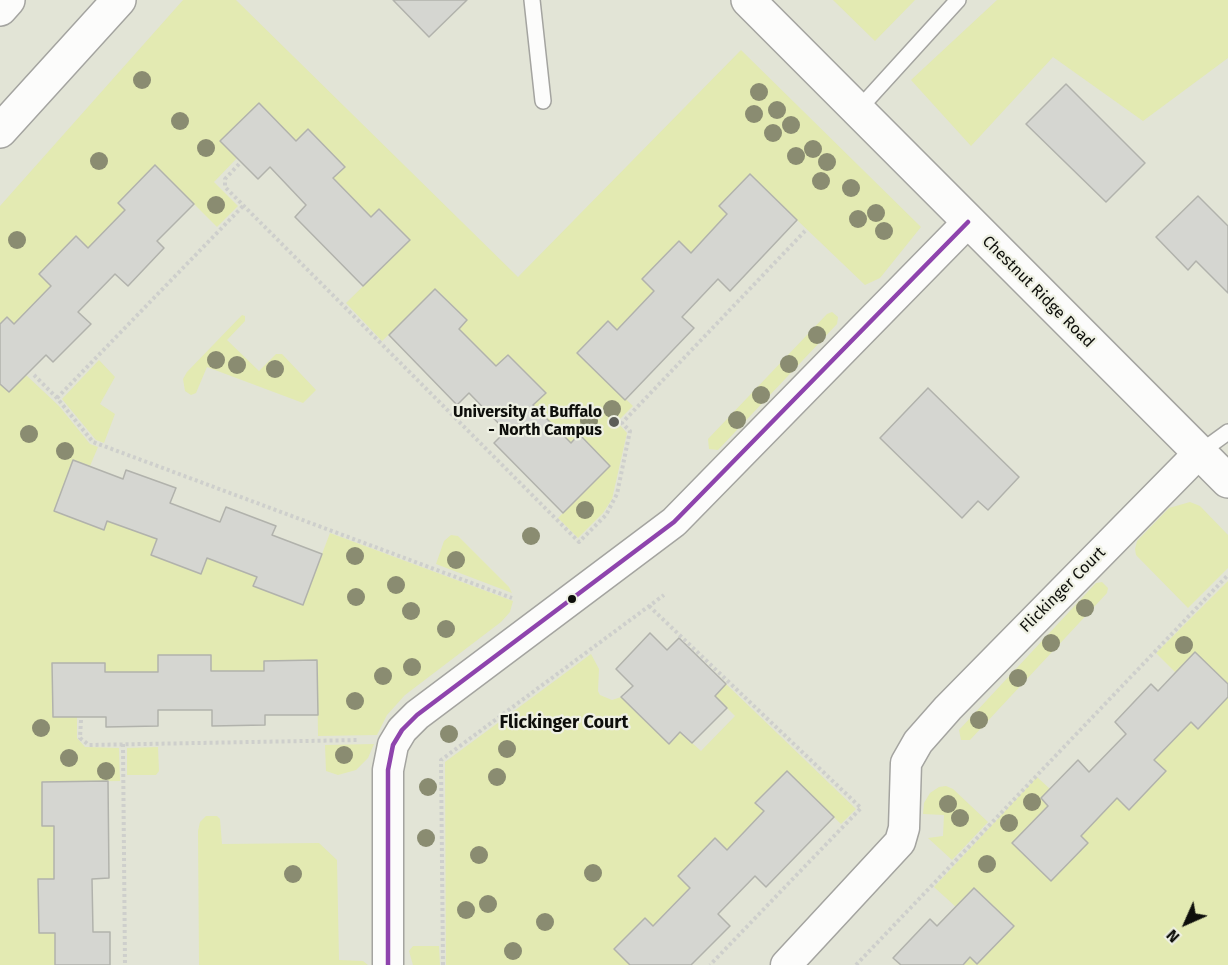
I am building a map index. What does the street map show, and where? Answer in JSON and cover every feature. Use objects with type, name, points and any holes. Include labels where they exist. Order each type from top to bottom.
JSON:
[{"type":"street","points":[[0,9],[8,0]]},
{"type":"street","points":[[0,131],[119,0]]},
{"type":"street","name":"Chestnut Ridge Road","points":[[748,0],[1228,481]]},
{"type":"street","points":[[388,965],[388,770],[393,745],[402,730],[417,715],[674,522],[968,222]]},
{"type":"street","name":"Flickinger Court","points":[[786,965],[900,842],[904,828],[906,763],[918,742],[948,708],[1199,453]]},
{"type":"lane","points":[[532,0],[543,101]]},
{"type":"lane","points":[[857,111],[958,0]]},
{"type":"lane","points":[[1199,453],[1228,432]]},
{"type":"path","points":[[239,164],[225,179],[223,185],[579,542],[606,515],[617,494],[630,431],[622,423],[805,231]]},
{"type":"path","points":[[57,398],[243,206]]},
{"type":"path","points":[[34,375],[57,398],[93,442],[512,598]]},
{"type":"path","points":[[856,965],[1228,575]]},
{"type":"path","points":[[443,965],[441,760],[664,595]]},
{"type":"path","points":[[649,606],[861,808],[710,965]]},
{"type":"path","points":[[81,720],[80,738],[86,744],[363,740]]},
{"type":"path","points":[[123,744],[125,965]]},
{"type":"shaded area","name":"University at Buffalo - North Campus","points":[[0,0],[1228,0],[1228,844],[1103,965],[0,965]]},
{"type":"green space","points":[[183,0],[236,0],[518,277],[741,50],[921,227],[880,278],[865,285],[750,175],[719,206],[727,214],[691,253],[679,241],[642,279],[654,291],[617,330],[608,321],[577,353],[633,406],[617,422],[627,433],[612,499],[603,513],[578,538],[558,518],[610,466],[579,435],[571,443],[533,405],[545,393],[508,355],[496,366],[459,329],[467,320],[436,289],[382,341],[346,303],[410,240],[379,209],[371,217],[333,178],[345,167],[309,130],[296,141],[259,103],[221,141],[237,158],[214,182],[238,206],[217,227],[155,165],[119,203],[125,210],[88,248],[76,237],[51,286],[14,324],[7,317],[0,324],[0,206]]},
{"type":"green space","points":[[833,0],[915,0],[875,41]]},
{"type":"green space","points":[[997,0],[1228,0],[1228,58],[1143,121],[1053,57],[971,146],[911,80]]},
{"type":"green space","points":[[832,312],[838,317],[837,324],[718,450],[709,449],[708,439],[827,314]]},
{"type":"green space","points":[[242,315],[245,316],[245,321],[227,340],[259,371],[276,354],[282,354],[316,390],[303,403],[207,367],[196,393],[191,395],[185,391],[183,379],[187,372]]},
{"type":"green space","points":[[99,360],[115,377],[100,404],[115,414],[104,443],[96,440],[62,399]]},
{"type":"green space","points":[[26,375],[59,406],[90,444],[98,447],[90,466],[73,460],[107,521],[157,539],[151,554],[207,558],[257,577],[254,586],[303,604],[330,533],[513,601],[510,612],[501,622],[405,695],[387,715],[377,735],[318,736],[317,661],[264,671],[211,671],[210,655],[158,655],[158,672],[105,672],[104,663],[52,663],[53,717],[77,717],[77,738],[85,747],[119,748],[120,781],[42,782],[42,826],[54,826],[54,879],[38,879],[39,933],[55,933],[55,965],[0,965],[0,384],[9,392]]},
{"type":"green space","points":[[1190,502],[1200,506],[1228,535],[1228,568],[1188,608],[1136,555],[1135,549],[1137,541],[1169,508]]},
{"type":"green space","points":[[451,535],[458,536],[509,587],[512,593],[436,564],[444,541]]},
{"type":"green space","points":[[1228,581],[1228,684],[1196,653],[1176,673],[1156,653]]},
{"type":"green space","points":[[1102,582],[1108,588],[1107,593],[970,740],[961,740],[959,730],[1096,583]]},
{"type":"green space","points":[[591,654],[599,669],[598,691],[600,695],[612,700],[621,697],[669,743],[680,732],[701,751],[735,716],[715,696],[726,684],[856,809],[841,824],[787,772],[756,804],[764,811],[727,850],[716,839],[690,888],[653,926],[645,918],[615,949],[630,965],[446,965],[445,762]]},
{"type":"green space","points":[[1228,697],[1228,965],[963,965],[970,957],[977,964],[1014,926],[975,888],[956,907],[934,887],[1037,777],[1050,789],[1041,798],[1048,806],[1012,843],[1051,881],[1087,844],[1081,836],[1117,798],[1129,809],[1166,771],[1154,760],[1191,722],[1198,728]]},
{"type":"green space","points":[[374,744],[368,758],[356,770],[338,775],[326,771],[325,745]]},
{"type":"green space","points":[[158,747],[159,771],[156,775],[127,775],[127,748]]},
{"type":"green space","points":[[946,786],[953,789],[988,822],[952,860],[928,838],[943,836],[944,815],[923,814],[924,803],[930,793],[939,787]]},
{"type":"green space","points":[[206,816],[217,816],[220,819],[222,844],[319,843],[337,860],[339,960],[363,961],[368,965],[199,965],[198,831],[200,822]]},
{"type":"green space","points":[[413,946],[439,946],[440,965],[413,965],[409,951]]},
{"type":"building","points":[[393,0],[467,0],[429,37]]},
{"type":"building","points":[[1066,84],[1145,163],[1106,202],[1026,124]]},
{"type":"building","points":[[259,103],[296,141],[308,129],[345,167],[333,178],[371,217],[379,209],[410,240],[363,286],[295,217],[306,205],[270,167],[258,179],[220,141]]},
{"type":"building","points":[[155,165],[194,204],[157,241],[164,248],[128,286],[115,274],[78,312],[91,324],[53,362],[46,355],[9,392],[0,384],[0,324],[7,317],[14,324],[51,286],[39,274],[76,236],[88,248],[125,210],[118,203]]},
{"type":"building","points":[[750,174],[797,220],[730,291],[718,279],[682,317],[694,328],[625,400],[577,353],[608,321],[617,330],[654,291],[642,279],[679,241],[691,253],[727,214],[719,206]]},
{"type":"building","points":[[1198,196],[1228,226],[1228,293],[1196,261],[1188,270],[1156,237]]},
{"type":"building","points":[[435,289],[467,320],[459,329],[496,366],[508,355],[546,393],[533,405],[571,443],[579,434],[610,466],[563,513],[494,443],[506,431],[469,393],[457,405],[389,335]]},
{"type":"building","points":[[928,388],[1019,477],[988,510],[978,501],[962,518],[880,438]]},
{"type":"building","points":[[73,460],[123,479],[126,470],[176,488],[170,503],[220,522],[226,507],[276,526],[272,535],[322,554],[303,605],[253,586],[257,577],[207,558],[201,574],[151,555],[157,539],[107,521],[104,530],[54,511]]},
{"type":"building","points":[[650,633],[667,650],[679,638],[726,684],[715,696],[727,708],[692,743],[680,732],[669,744],[621,697],[633,686],[616,669]]},
{"type":"building","points":[[1195,652],[1228,684],[1228,697],[1198,729],[1191,722],[1154,760],[1166,771],[1129,810],[1117,798],[1081,836],[1088,843],[1051,881],[1012,843],[1048,806],[1041,798],[1078,760],[1089,772],[1126,734],[1115,722],[1151,684],[1158,691]]},
{"type":"building","points":[[158,655],[211,655],[211,671],[264,671],[264,661],[317,660],[318,715],[265,715],[265,725],[212,726],[212,710],[158,710],[158,726],[106,727],[106,717],[53,717],[52,663],[105,663],[105,672],[158,672]]},
{"type":"building","points":[[787,771],[834,817],[766,887],[755,876],[718,914],[730,926],[691,965],[630,965],[614,949],[645,918],[653,926],[690,888],[678,876],[715,838],[727,850],[764,811],[755,803]]},
{"type":"building","points":[[108,781],[109,878],[92,879],[93,932],[110,932],[110,965],[55,965],[55,933],[39,933],[38,879],[54,879],[54,826],[42,826],[42,782]]},
{"type":"building","points":[[974,888],[1014,926],[977,964],[970,957],[963,965],[901,965],[893,958],[930,919],[937,926]]},
{"type":"transit line","points":[[388,965],[388,770],[393,745],[402,730],[417,715],[674,522],[968,222]]},
{"type":"place","name":"University at Buffalo - North Campus","points":[[614,422]]},
{"type":"district","name":"Flickinger Court","points":[[564,723]]}]
